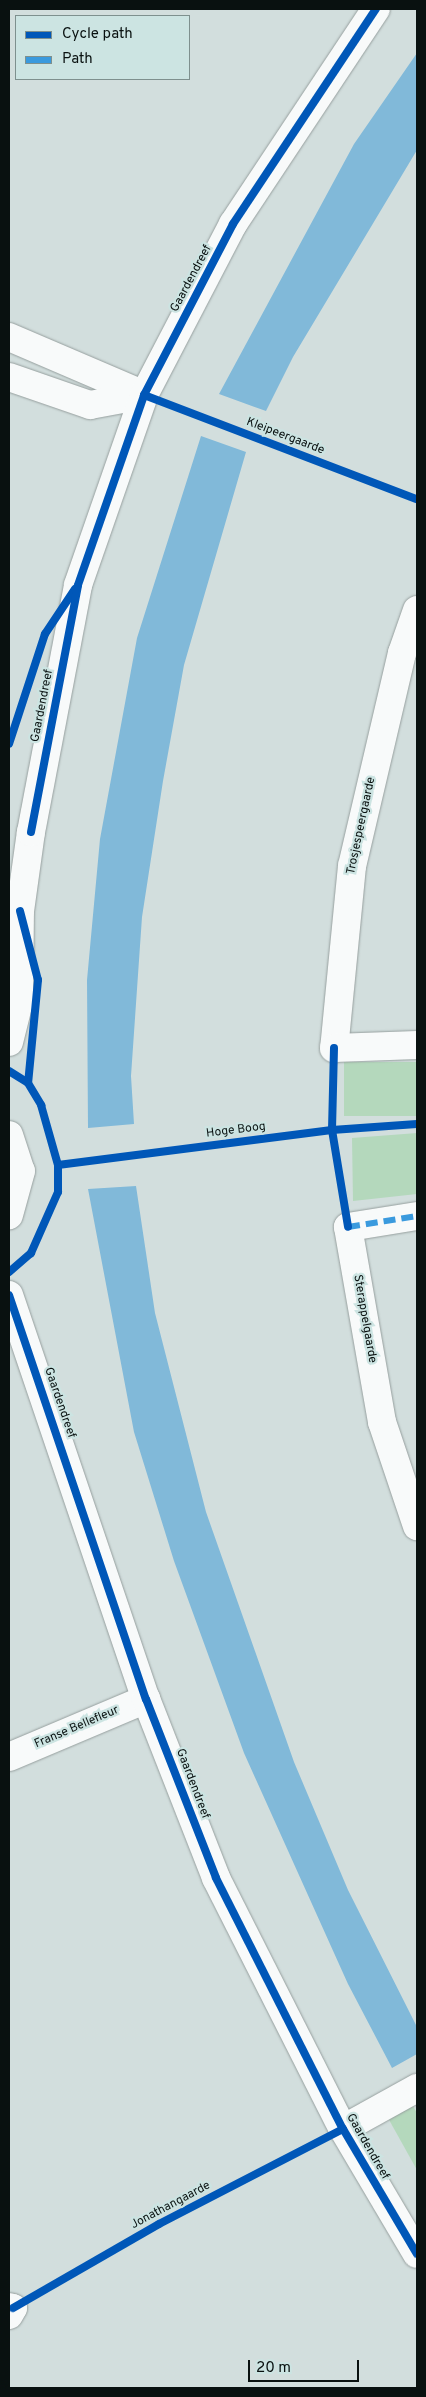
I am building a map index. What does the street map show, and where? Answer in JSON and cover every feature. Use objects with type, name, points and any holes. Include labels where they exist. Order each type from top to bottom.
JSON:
[{"type":"street","name":"Gaardendreef","points":[[9,944],[20,911],[78,585],[144,395],[233,224],[376,9]]},
{"type":"street","points":[[9,337],[144,395]]},
{"type":"street","points":[[9,377],[90,405],[144,395]]},
{"type":"street","name":"Trosjespeergaarde","points":[[417,610],[402,653],[352,866],[334,1048],[417,1044]]},
{"type":"street","name":"Gaardendreef","points":[[9,1042],[18,1002],[20,911]]},
{"type":"street","points":[[9,1135],[21,1171],[9,1215]]},
{"type":"street","name":"Sterappelgaarde","points":[[417,1216],[348,1227],[382,1422],[417,1526]]},
{"type":"street","name":"Gaardendreef","points":[[9,1295],[146,1699],[216,1878],[343,2128],[417,2254]]},
{"type":"street","name":"Franse Bellefleur","points":[[9,1757],[146,1699]]},
{"type":"street","points":[[343,2128],[417,2088]]},
{"type":"green space","points":[[344,1062],[417,1062],[417,1116],[344,1116]]},
{"type":"green space","points":[[417,1133],[417,1194],[353,1201],[352,1138]]},
{"type":"green space","points":[[410,2101],[417,2113],[417,2170],[388,2118]]},
{"type":"water","points":[[417,53],[417,150],[293,357],[266,411],[219,394],[354,144]]},
{"type":"water","points":[[201,436],[246,452],[184,665],[163,781],[142,917],[131,1076],[134,1124],[88,1128],[87,980],[100,839],[137,638]]},
{"type":"water","points":[[136,1186],[155,1313],[206,1512],[294,1762],[348,1890],[417,2027],[417,2054],[392,2068],[348,1984],[244,1753],[174,1561],[134,1432],[88,1189]]},
{"type":"marked path","points":[[348,1227],[417,1216]]},
{"type":"cycle path","points":[[31,832],[78,585],[144,395],[233,224],[376,9]]},
{"type":"cycle path","name":"Kleipeergaarde","points":[[144,395],[417,499]]},
{"type":"cycle path","points":[[9,744],[45,634],[75,589]]},
{"type":"cycle path","points":[[20,911],[38,980],[28,1083]]},
{"type":"cycle path","points":[[334,1048],[332,1130],[348,1227]]},
{"type":"cycle path","points":[[9,1071],[28,1083],[41,1105],[58,1165],[58,1192],[31,1253],[9,1272]]},
{"type":"cycle path","name":"Hoge Boog","points":[[58,1165],[332,1130],[417,1124]]},
{"type":"cycle path","points":[[9,1295],[146,1699],[216,1878],[343,2129],[417,2254]]},
{"type":"cycle path","name":"Jonathangaarde","points":[[13,2308],[159,2224],[343,2129]]}]
